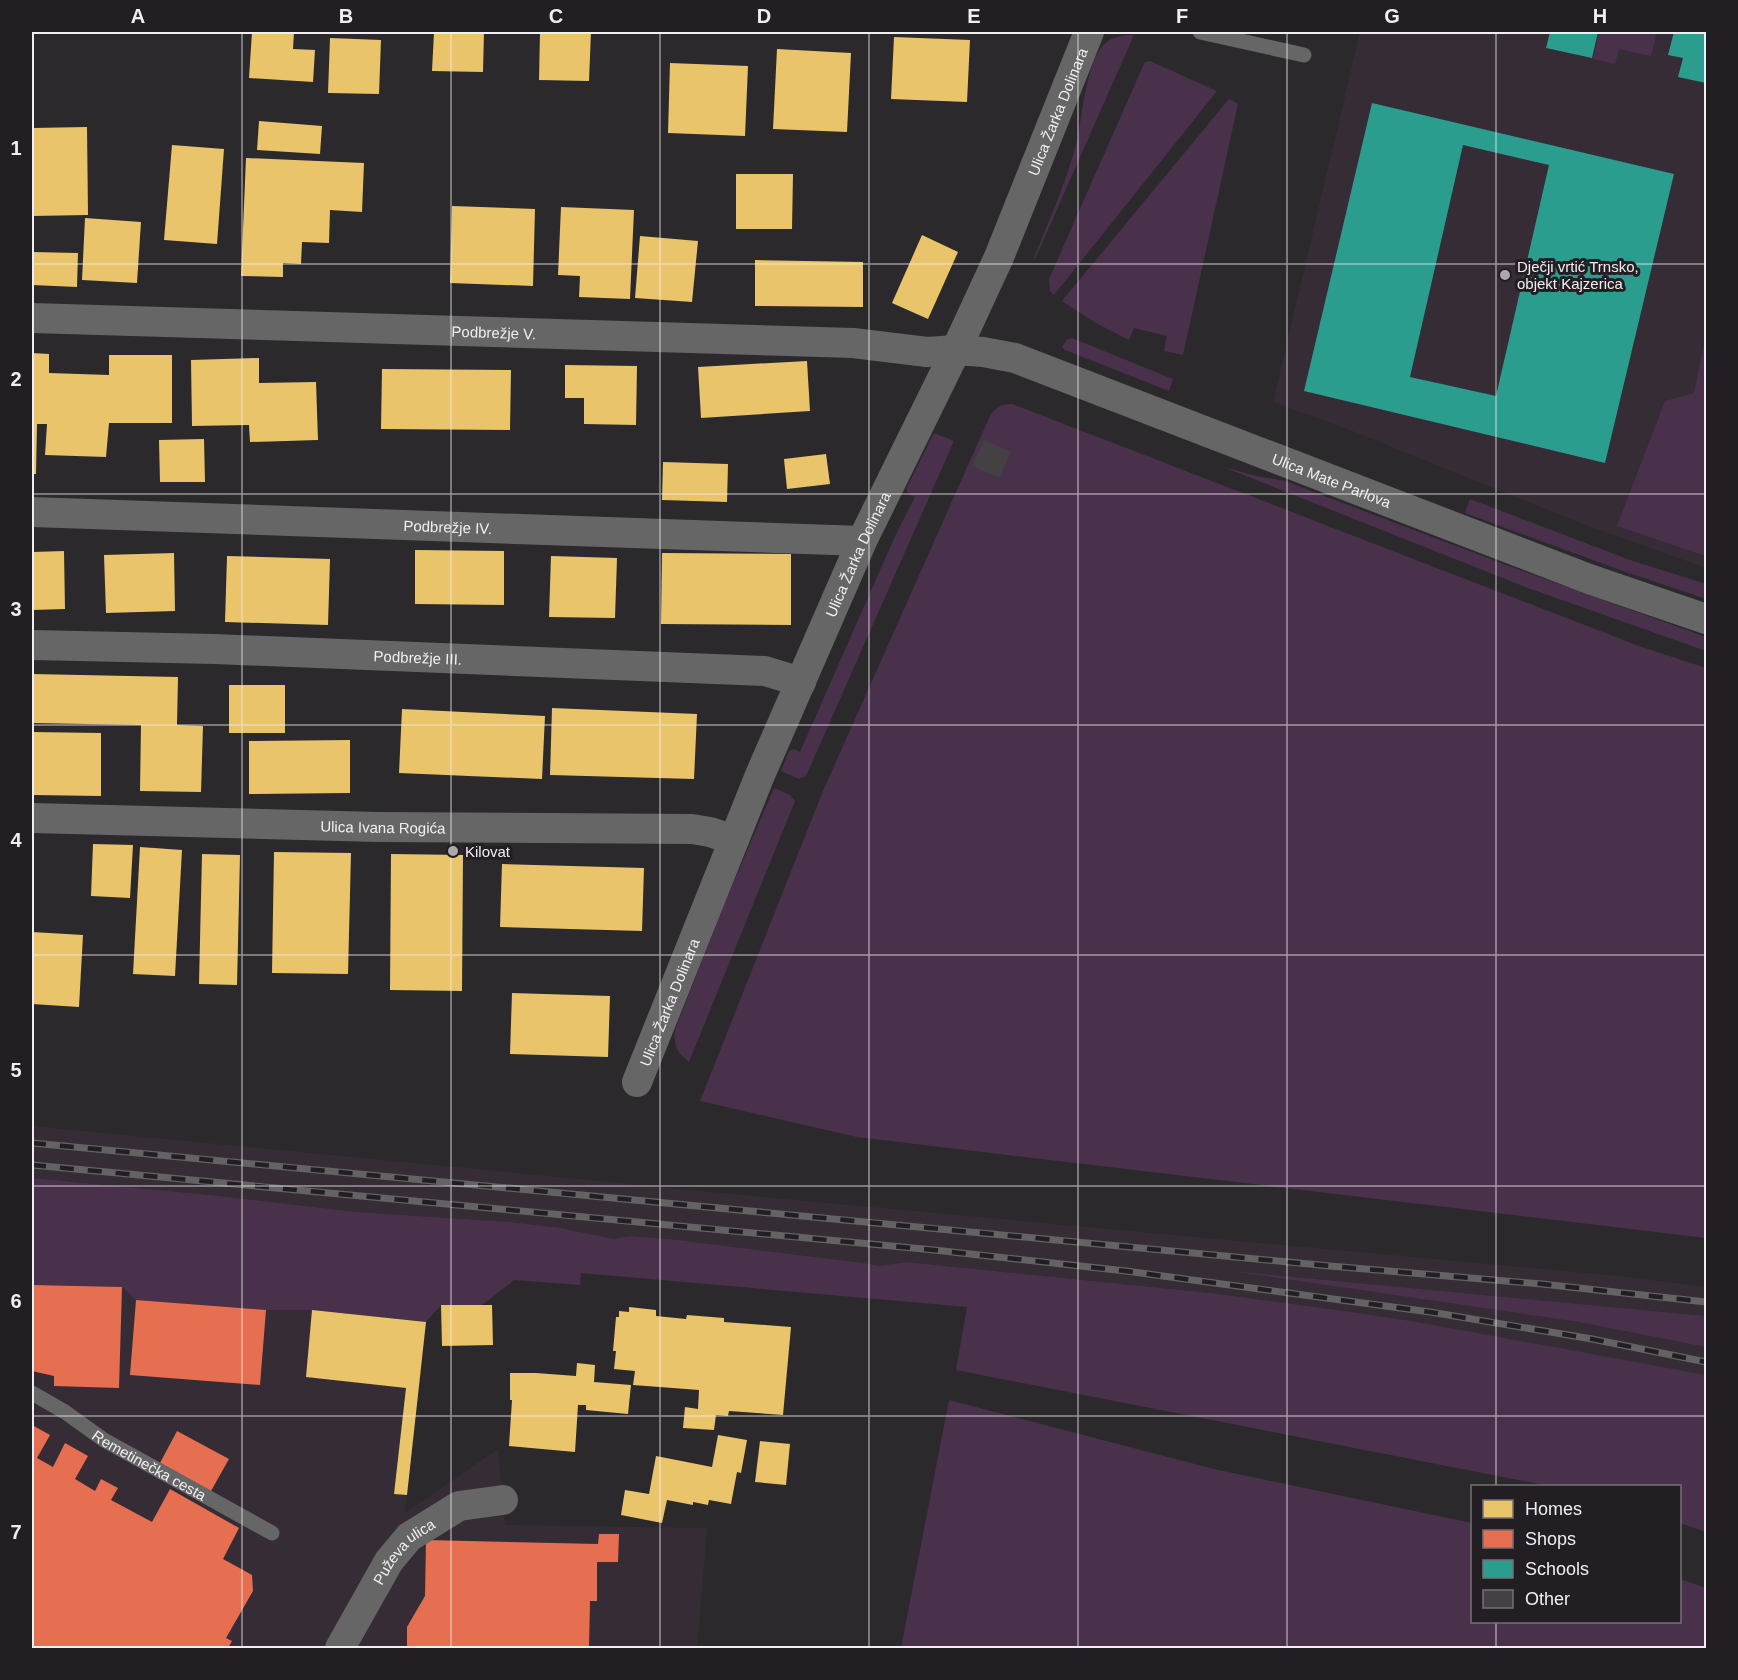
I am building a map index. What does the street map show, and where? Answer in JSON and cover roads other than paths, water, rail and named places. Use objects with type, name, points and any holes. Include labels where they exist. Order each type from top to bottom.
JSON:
[{"type":"street","name":"Ulica Žarka Dolinara","points":[[637,1082],[734,840],[801,682],[862,541],[999,257],[1089,32]]},
{"type":"street","name":"Podbrežje V.","points":[[32,318],[841,343],[897,347],[927,352],[956,350]]},
{"type":"street","name":"Ulica Mate Parlova","points":[[956,350],[1015,358],[1589,579],[1707,619]]},
{"type":"street","name":"Podbrežje IV.","points":[[32,512],[862,541]]},
{"type":"street","name":"Podbrežje III.","points":[[32,645],[215,649],[765,671],[801,682]]},
{"type":"street","name":"Ulica Ivana Rogića","points":[[32,818],[368,826],[692,829],[734,840]]},
{"type":"street","name":"Puževa ulica","points":[[340,1648],[389,1561],[409,1537],[459,1506],[502,1500]]},
{"type":"lane","points":[[1200,32],[1304,56]]},
{"type":"lane","name":"Remetinečka cesta","points":[[32,1394],[65,1412],[104,1440],[272,1533]]},
{"type":"railway","points":[[32,1143],[1542,1284],[1706,1302]]},
{"type":"railway","points":[[32,1165],[934,1250],[1126,1271],[1430,1312],[1592,1339],[1706,1362]]},
{"type":"place","name":"Dječji vrtić Trnsko, objekt Kajzerica","points":[[1505,275]]},
{"type":"place","name":"Kilovat","points":[[453,851]]}]
